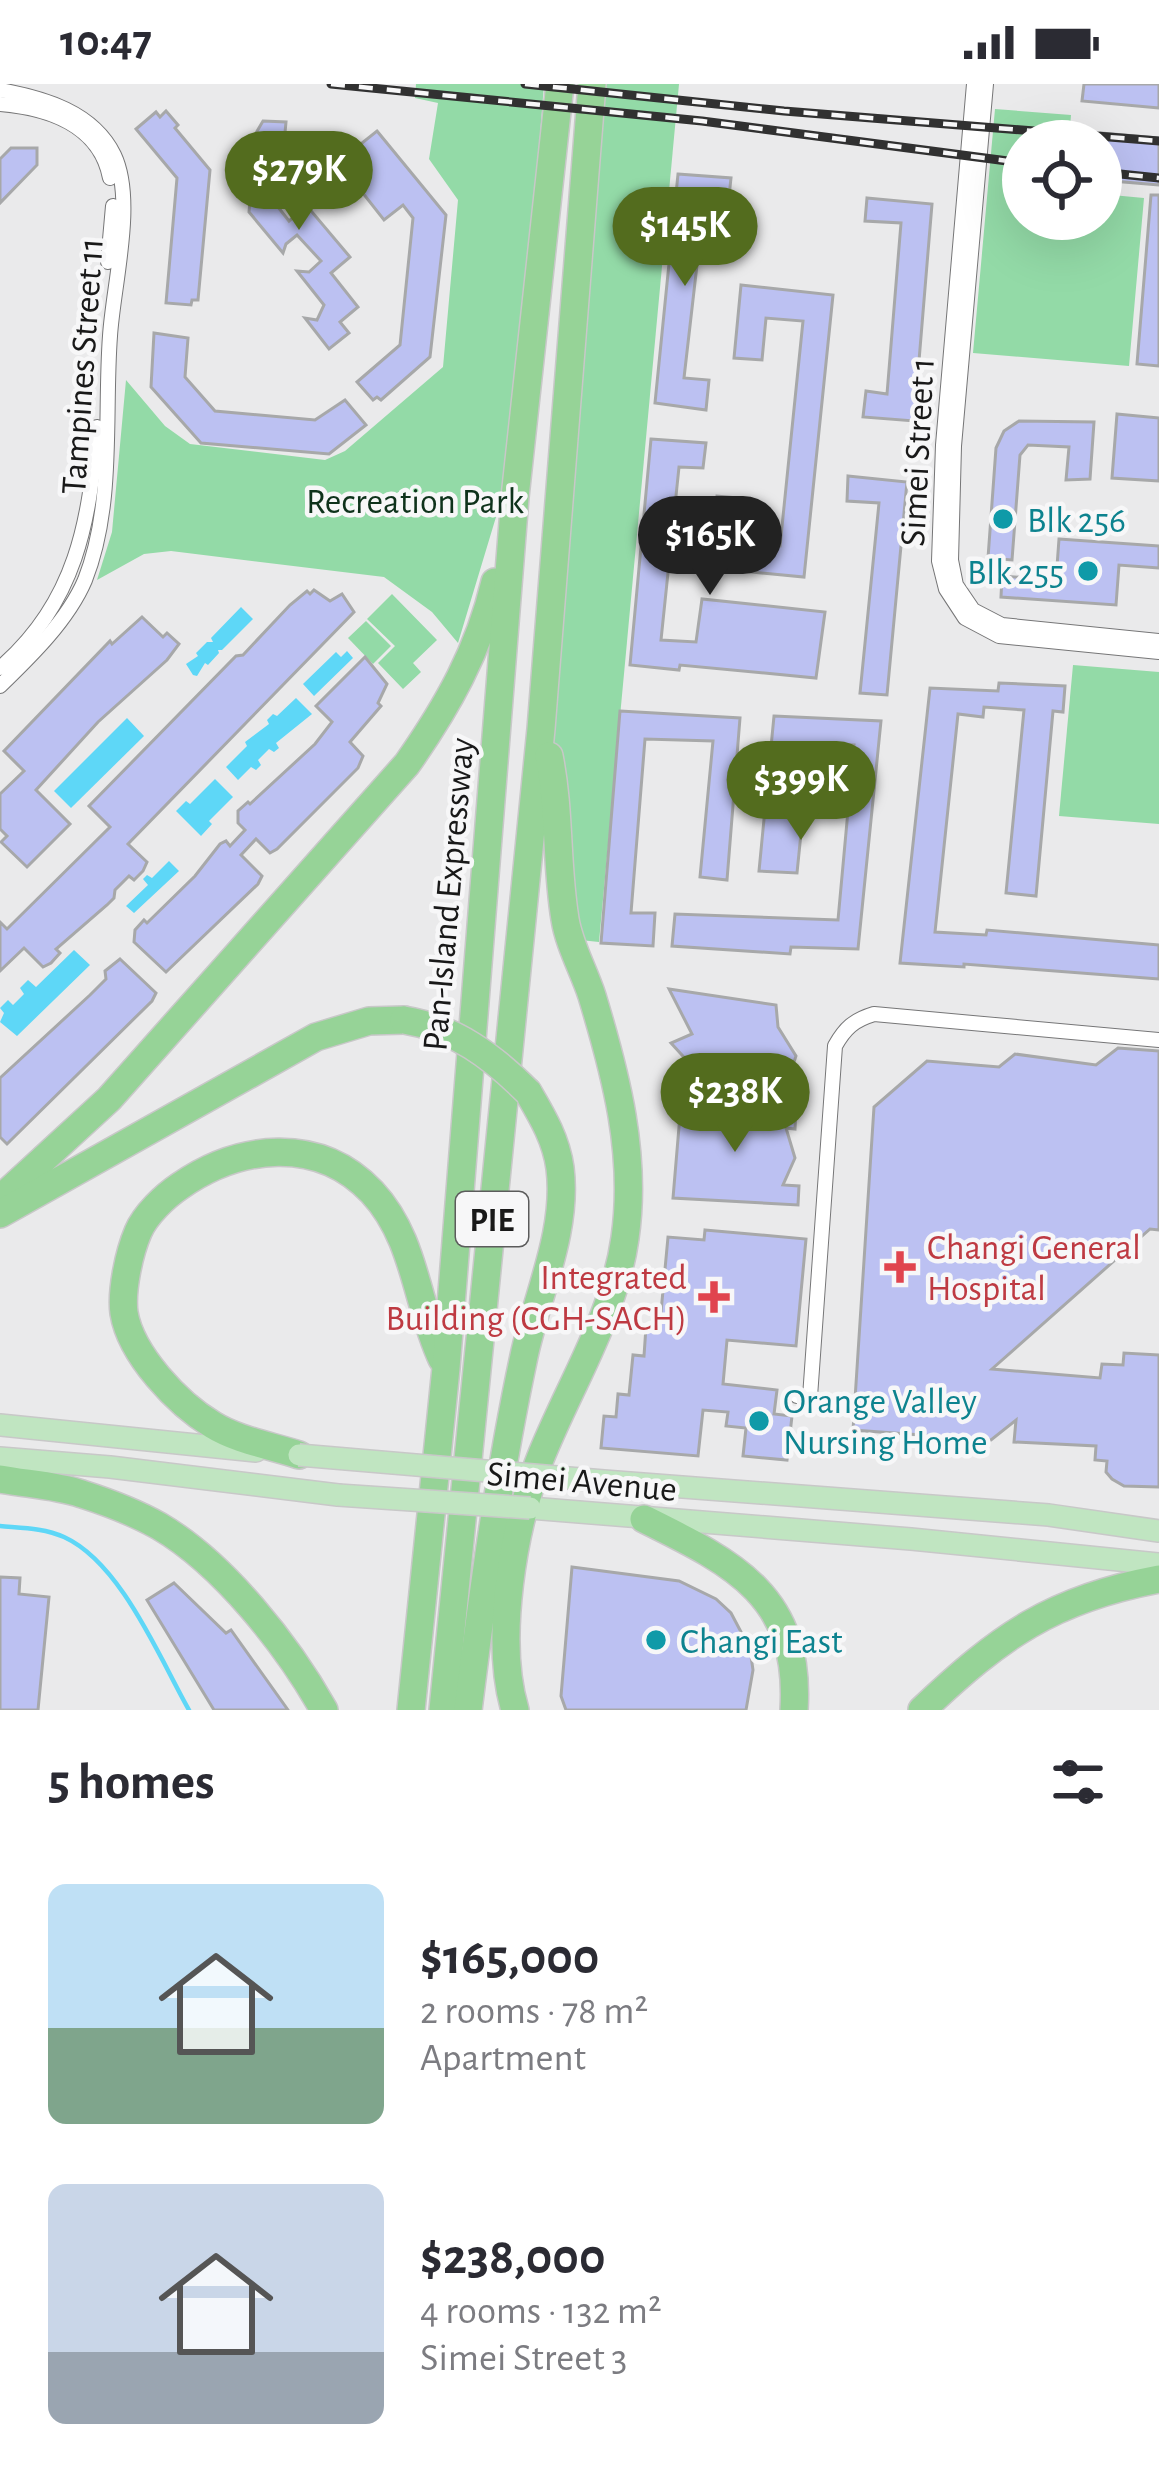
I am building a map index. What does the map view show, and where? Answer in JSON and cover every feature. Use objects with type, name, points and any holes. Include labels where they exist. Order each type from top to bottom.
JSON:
[{"type":"highway","name":"Pan-Island Expressway","points":[[411,1710],[446,1368],[515,497],[560,84]]},
{"type":"highway","name":"Pan-Island Expressway","points":[[443,1710],[541,729],[592,84]]},
{"type":"highway","points":[[0,1199],[109,1099],[407,764],[448,706],[472,656],[515,497]]},
{"type":"highway","points":[[514,1710],[506,1628],[514,1554],[538,1462],[609,1303],[626,1239],[628,1187],[621,1096],[591,991],[565,922],[552,773],[541,729]]},
{"type":"highway","points":[[0,1214],[316,1037],[369,1021],[404,1021],[454,1036],[496,1060],[528,1092],[548,1126],[560,1168],[560,1220],[525,1352],[491,1526],[468,1710]]},
{"type":"highway","points":[[299,1455],[216,1427],[170,1393],[141,1352],[124,1313],[128,1267],[138,1229],[168,1195],[204,1170],[251,1152],[301,1155],[347,1172],[364,1185],[390,1214],[400,1235],[446,1368]]},
{"type":"highway","points":[[0,1479],[78,1492],[159,1526],[204,1562],[257,1615],[296,1660],[324,1710]]},
{"type":"highway","points":[[644,1519],[723,1562],[759,1589],[785,1629],[796,1670],[794,1710]]},
{"type":"highway","points":[[922,1710],[1009,1634],[1120,1586],[1159,1579]]},
{"type":"main road","name":"Simei Avenue","points":[[0,1425],[299,1455],[1049,1515],[1159,1531]]},
{"type":"main road","name":"Simei Avenue","points":[[0,1458],[338,1495],[911,1539],[1159,1564]]},
{"type":"street","name":"Simei Street 1","points":[[974,84],[943,445],[939,561],[946,589],[965,618],[999,636],[1159,652]]},
{"type":"street","name":"Simei Street 1","points":[[986,84],[954,446],[951,560],[956,585],[973,610],[1002,625],[1159,640]]},
{"type":"street","name":"Tampines Street 11","points":[[0,90],[50,101],[89,125],[116,158],[123,196],[110,334],[103,505],[94,552],[75,599],[0,686]]},
{"type":"street","name":"Tampines Street 11","points":[[0,104],[45,110],[73,123],[107,163],[114,197],[92,501],[70,577],[37,631],[0,668]]},
{"type":"street","points":[[797,1396],[810,1397],[835,1046],[844,1030],[874,1014],[1159,1040]]},
{"type":"green space","name":"Recreation Park","points":[[416,84],[544,84],[515,454],[458,643],[432,612],[384,577],[171,551],[144,554],[97,580],[112,532],[126,380],[165,426],[190,444],[325,460],[345,451],[443,367],[458,200],[429,159],[438,103],[415,98]]},
{"type":"green space","points":[[595,84],[679,84],[599,942],[580,940],[549,750]]},
{"type":"green space","points":[[995,109],[1071,115],[1071,120],[1002,120],[1002,240],[1122,240],[1122,196],[1144,198],[1129,366],[973,353]]},
{"type":"green space","points":[[392,594],[437,640],[413,663],[421,672],[403,689],[378,663],[395,646],[367,619]]},
{"type":"green space","points":[[366,621],[391,646],[373,664],[348,638]]},
{"type":"green space","points":[[1073,665],[1159,672],[1159,824],[1059,816]]},
{"type":"water","points":[[241,607],[253,619],[193,675],[186,664],[207,642],[213,642],[211,638]]},
{"type":"water","points":[[347,651],[353,658],[314,696],[303,684],[336,652],[341,657]]},
{"type":"water","points":[[296,698],[312,714],[276,743],[279,748],[269,749],[258,760],[261,765],[256,770],[251,767],[238,780],[226,767],[247,746],[245,742],[269,724],[273,714],[277,716]]},
{"type":"water","points":[[127,718],[144,736],[71,808],[54,791]]},
{"type":"water","points":[[215,779],[233,797],[201,836],[176,811]]},
{"type":"water","points":[[169,861],[179,871],[134,913],[126,906],[148,885],[143,879],[152,878]]},
{"type":"water","points":[[74,950],[90,965],[17,1036],[0,1022],[4,1013],[0,1008],[8,1000],[13,1005],[24,994],[20,988],[28,980],[36,987]]},
{"type":"building","points":[[1084,84],[1159,84],[1159,108],[1082,101]]},
{"type":"building","points":[[166,111],[210,170],[198,300],[191,305],[166,303],[177,178],[136,129],[156,112],[160,117]]},
{"type":"building","points":[[263,121],[286,122],[278,207],[289,221],[307,206],[350,257],[331,273],[358,307],[340,322],[349,333],[329,349],[305,318],[317,320],[324,305],[297,271],[309,272],[321,261],[297,235],[283,253],[249,212],[256,133]]},
{"type":"building","points":[[377,131],[446,215],[430,357],[381,400],[373,400],[357,382],[400,345],[413,218],[403,205],[384,220],[347,173],[366,158],[357,147]]},
{"type":"building","points":[[1122,135],[1159,138],[1159,185],[1122,182]]},
{"type":"building","points":[[11,148],[37,148],[37,165],[0,203],[0,159]]},
{"type":"building","points":[[678,174],[731,178],[728,206],[704,204],[684,378],[709,380],[706,410],[655,403]]},
{"type":"building","points":[[1151,195],[1159,195],[1159,366],[1137,364]]},
{"type":"building","points":[[867,198],[932,204],[914,421],[863,417],[866,391],[887,394],[901,223],[865,221]]},
{"type":"building","points":[[741,285],[833,295],[804,577],[709,568],[717,496],[751,499],[746,544],[780,546],[803,321],[766,318],[762,360],[734,358]]},
{"type":"building","points":[[154,333],[188,338],[185,377],[215,411],[315,420],[345,400],[366,425],[329,454],[201,443],[151,387]]},
{"type":"building","points":[[1117,414],[1159,418],[1159,481],[1112,478]]},
{"type":"building","name":"Blk 256","points":[[1019,421],[1094,422],[1090,479],[1066,480],[1069,447],[1028,445],[1020,455],[1012,560],[988,558],[996,448],[1004,431]]},
{"type":"building","points":[[651,439],[706,443],[703,468],[679,467],[661,640],[696,642],[702,599],[825,612],[816,678],[630,665]]},
{"type":"building","points":[[848,476],[907,482],[887,695],[860,693],[879,503],[847,501]]},
{"type":"building","name":"Blk 255","points":[[1059,539],[1159,546],[1159,568],[1119,565],[1116,605],[1001,597],[1002,576],[1056,580]]},
{"type":"building","points":[[314,590],[330,601],[342,594],[354,612],[128,844],[147,862],[143,871],[134,880],[129,876],[107,905],[56,949],[60,953],[51,963],[43,967],[24,948],[0,971],[0,922],[7,929],[110,827],[89,806],[236,656],[243,655],[290,605]]},
{"type":"building","points":[[142,617],[163,637],[167,633],[179,644],[36,790],[70,824],[27,867],[1,842],[7,836],[0,829],[0,794],[24,771],[4,751],[110,641],[112,644]]},
{"type":"building","points":[[365,657],[387,684],[378,703],[381,706],[350,742],[363,756],[358,768],[277,849],[270,853],[256,839],[241,855],[262,876],[258,884],[166,972],[134,942],[135,930],[195,876],[220,844],[226,841],[230,846],[245,830],[238,823],[238,811],[315,744],[332,722],[316,706]]},
{"type":"building","points":[[999,683],[1065,686],[1063,712],[1053,711],[1036,896],[1006,893],[1024,710],[984,707],[983,717],[958,714],[935,932],[986,935],[987,930],[1159,945],[1159,979],[900,963],[930,688],[998,691]]},
{"type":"building","points":[[620,711],[740,718],[727,880],[700,877],[713,741],[645,739],[631,913],[655,913],[653,946],[601,943]]},
{"type":"building","points":[[774,716],[881,721],[858,949],[791,947],[790,954],[672,946],[675,914],[838,920],[854,745],[810,744],[797,873],[759,871]]},
{"type":"building","points":[[120,959],[156,993],[152,1001],[7,1144],[0,1137],[0,1078],[90,995],[106,979],[105,971]]},
{"type":"building","points":[[669,989],[776,1005],[778,1027],[796,1056],[791,1071],[692,1066],[671,1043],[692,1034]]},
{"type":"building","points":[[1118,1048],[1159,1051],[1159,1230],[1150,1229],[992,1369],[1100,1378],[1102,1364],[1123,1365],[1124,1353],[1159,1355],[1159,1487],[1124,1486],[1112,1479],[1106,1472],[1107,1461],[1095,1460],[1096,1446],[1014,1442],[1016,1420],[991,1440],[853,1430],[874,1107],[927,1061],[999,1067],[1015,1054],[1096,1065]]},
{"type":"building","points":[[696,1104],[742,1110],[742,1106],[796,1109],[795,1129],[786,1128],[795,1158],[783,1185],[799,1186],[798,1205],[673,1198],[680,1115]]},
{"type":"building","points":[[705,1230],[806,1239],[796,1346],[727,1340],[723,1384],[777,1390],[774,1414],[792,1416],[787,1460],[743,1456],[746,1428],[726,1426],[728,1412],[703,1410],[698,1456],[601,1448],[604,1416],[616,1417],[618,1394],[629,1395],[633,1355],[644,1356],[646,1327],[651,1327],[653,1311],[661,1312],[668,1237],[704,1240]]},
{"type":"building","name":"Changi East","points":[[572,1567],[679,1581],[716,1599],[731,1613],[750,1649],[753,1670],[746,1710],[566,1710],[561,1696]]},
{"type":"building","points":[[0,1577],[20,1578],[19,1594],[49,1597],[38,1710],[0,1710]]},
{"type":"building","points":[[174,1583],[226,1633],[231,1630],[288,1710],[214,1710],[147,1600]]},
{"type":"waterway","points":[[0,1526],[41,1530],[85,1550],[137,1613],[189,1710]]},
{"type":"railway","points":[[331,84],[702,121],[1002,160]]},
{"type":"railway","points":[[525,84],[784,111],[1159,141]]},
{"type":"railway","points":[[1122,174],[1159,178]]},
{"type":"place","name":"Blk 256","points":[[1003,519]]},
{"type":"place","name":"Blk 255","points":[[1088,571]]},
{"type":"place","name":"Changi General Hospital","points":[[900,1267]]},
{"type":"place","name":"Integrated Building (CGH-SACH)","points":[[714,1297]]},
{"type":"place","name":"Orange Valley Nursing Home","points":[[759,1421]]},
{"type":"place","name":"Changi East","points":[[656,1640]]}]
